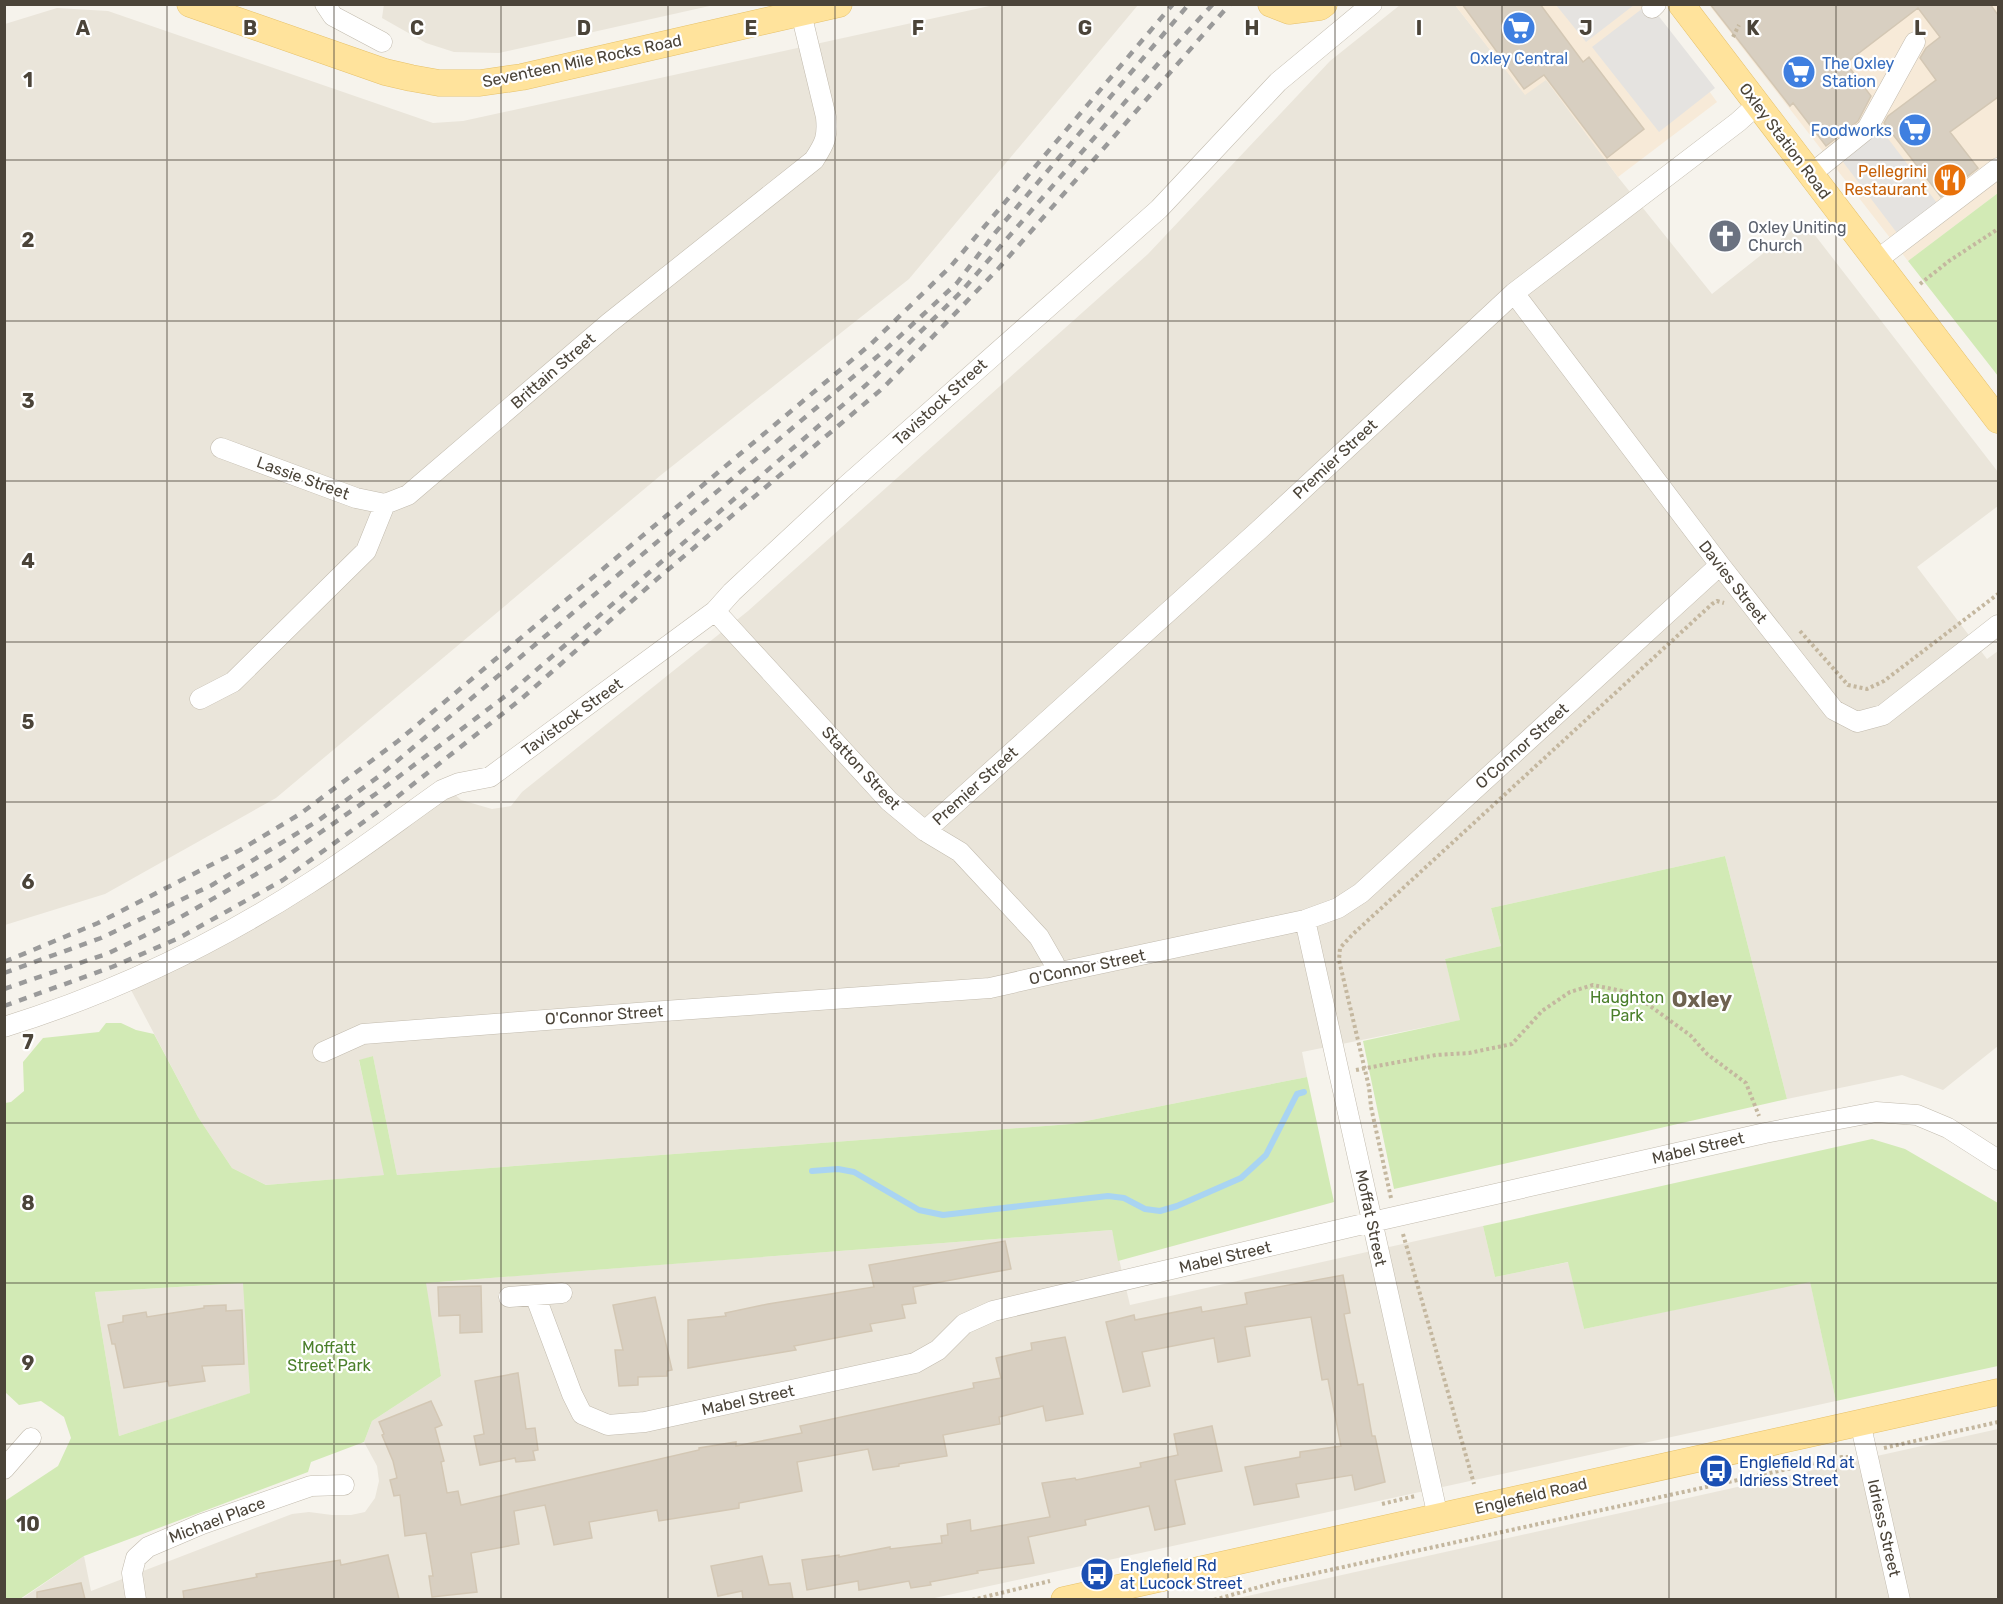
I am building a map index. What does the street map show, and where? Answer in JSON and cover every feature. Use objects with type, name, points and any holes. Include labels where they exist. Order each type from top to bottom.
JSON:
[{"type":"main road","name":"Seventeen Mile Rocks Road","points":[[190,4],[386,72],[439,83],[480,83],[522,77],[839,4]]},
{"type":"main road","points":[[1271,4],[1289,11],[1320,7],[1324,4]]},
{"type":"main road","name":"Oxley Station Road","points":[[1681,4],[1998,420]]},
{"type":"main road","name":"Englefield Road","points":[[1071,1599],[1998,1392]]},
{"type":"street","points":[[325,4],[333,16],[382,42]]},
{"type":"street","name":"Tavistock Street","points":[[4,1027],[64,1008],[135,980],[228,933],[310,884],[442,790],[459,783],[490,777],[715,611],[732,592],[846,486],[1159,208],[1278,82],[1372,4]]},
{"type":"street","name":"Brittain Street","points":[[385,504],[408,495],[609,323],[814,160],[825,144],[826,117],[801,13]]},
{"type":"street","points":[[1811,174],[1867,129],[1916,42]]},
{"type":"street","name":"Premier Street","points":[[925,831],[1258,531],[1514,293],[1738,122],[1758,104]]},
{"type":"street","points":[[1877,261],[1998,168]]},
{"type":"street","name":"Davies Street","points":[[1514,293],[1720,565],[1834,710],[1857,722],[1883,715],[1998,624]]},
{"type":"street","name":"Lassie Street","points":[[222,448],[356,498],[385,504]]},
{"type":"street","points":[[200,699],[233,682],[366,551],[385,504]]},
{"type":"street","name":"O'Connor Street","points":[[323,1052],[363,1034],[990,988],[1305,920],[1338,908],[1361,893],[1720,565]]},
{"type":"street","name":"Statton Street","points":[[715,611],[889,801],[925,831],[960,852],[1039,937],[1054,963],[1056,973]]},
{"type":"street","name":"Moffat Street","points":[[1305,920],[1438,1517]]},
{"type":"street","name":"Mabel Street","points":[[535,1295],[572,1394],[582,1414],[608,1425],[645,1422],[915,1363],[938,1350],[964,1324],[993,1311],[1397,1216],[1765,1133],[1876,1112],[1917,1115],[1948,1128],[1998,1161]]},
{"type":"street","points":[[509,1297],[562,1293]]},
{"type":"street","name":"Idriess Street","points":[[1860,1422],[1900,1599]]},
{"type":"street","points":[[4,1468],[31,1438]]},
{"type":"street","name":"Michael Place","points":[[136,1599],[132,1573],[136,1558],[148,1547],[202,1524],[311,1486],[344,1485]]},
{"type":"path","points":[[1732,40],[1739,25]]},
{"type":"path","points":[[1919,285],[1949,261],[1998,229]]},
{"type":"path","points":[[1474,1484],[1389,1192],[1339,960],[1340,948],[1712,604],[1717,601],[1728,606],[1743,594]]},
{"type":"path","points":[[1796,627],[1848,685],[1867,689],[1884,681],[1998,594]]},
{"type":"path","points":[[1340,1073],[1512,1044],[1542,1011],[1570,992],[1593,986],[1632,993],[1689,1035],[1707,1054],[1746,1083],[1765,1133]]},
{"type":"path","points":[[1214,1599],[1269,1584],[1832,1459],[1848,1458],[1998,1422]]},
{"type":"shaded area","points":[[384,4],[714,5],[499,53],[454,52],[426,43],[382,18]]},
{"type":"shaded area","points":[[994,5],[1138,5],[909,279],[661,475],[276,798],[105,894],[5,925],[5,24],[57,8],[108,11],[433,123],[463,121]]},
{"type":"shaded area","points":[[1400,5],[1455,5],[1525,94],[1546,79],[1618,177],[1712,294],[1804,221],[1998,472],[1998,506],[1917,567],[1987,659],[1998,651],[1998,1046],[1943,1090],[1902,1075],[1787,1099],[1725,856],[1491,908],[1501,946],[1445,959],[1461,1020],[1302,1052],[1307,1077],[1071,1124],[397,1175],[373,1056],[359,1061],[385,1175],[266,1185],[232,1168],[198,1117],[131,990],[452,792],[461,800],[492,809],[511,806],[522,792],[748,611],[1148,254],[1330,61]]},
{"type":"shaded area","points":[[1455,5],[1647,5],[1717,102],[1618,177],[1546,80],[1525,95]]},
{"type":"shaded area","points":[[1556,5],[1634,5],[1586,42]]},
{"type":"shaded area","points":[[1650,5],[1715,88],[1659,132],[1592,47]]},
{"type":"shaded area","points":[[1709,5],[1998,5],[1998,193],[1908,261]]},
{"type":"shaded area","points":[[1880,128],[1937,203],[1897,233],[1840,158]]},
{"type":"shaded area","points":[[1483,1226],[1495,1277],[1569,1262],[1584,1329],[1810,1281],[1836,1401],[930,1599],[20,1600],[84,1556],[91,1591],[292,1514],[309,1512],[351,1515],[365,1512],[375,1498],[379,1481],[377,1466],[364,1442],[372,1421],[441,1376],[425,1283],[1112,1230],[1130,1305]]},
{"type":"shaded area","points":[[244,1283],[251,1393],[119,1436],[95,1292]]},
{"type":"shaded area","points":[[1998,1429],[1998,1599],[1234,1599]]},
{"type":"green space","points":[[1998,193],[1998,376],[1908,261]]},
{"type":"green space","name":"Haughton Park","points":[[1725,856],[1787,1099],[1394,1189],[1363,1041],[1460,1020],[1445,959],[1501,946],[1491,908]]},
{"type":"green space","name":"Moffatt Street Park","points":[[106,1023],[121,1023],[136,1030],[154,1034],[198,1117],[232,1168],[266,1185],[384,1175],[359,1060],[373,1056],[397,1175],[1071,1124],[1307,1077],[1334,1202],[1118,1261],[1112,1230],[426,1283],[441,1376],[372,1421],[364,1442],[311,1462],[308,1472],[84,1556],[20,1599],[5,1599],[5,1501],[58,1466],[71,1438],[64,1417],[41,1401],[19,1405],[5,1392],[5,1103],[11,1102],[24,1091],[23,1062],[43,1038],[99,1032]],"holes":[[[243,1283],[250,1393],[119,1436],[95,1292]]]},
{"type":"green space","points":[[1872,1139],[1905,1149],[1998,1203],[1998,1366],[1836,1401],[1810,1282],[1584,1329],[1568,1262],[1495,1277],[1483,1226]]},
{"type":"building","points":[[1462,4],[1540,4],[1583,62],[1589,57],[1644,129],[1607,158],[1544,75],[1524,89]]},
{"type":"building","points":[[1710,4],[1990,4],[1998,15],[1998,97],[1950,132],[1978,168],[1941,197],[1884,123],[1888,116],[1936,80],[1920,58],[1926,48],[1940,37],[1918,8],[1846,63],[1871,96],[1858,121],[1826,146],[1793,103],[1790,106]]},
{"type":"building","points":[[1005,1241],[1011,1269],[913,1287],[916,1303],[902,1305],[905,1318],[870,1324],[872,1331],[794,1346],[796,1350],[688,1368],[688,1320],[726,1316],[725,1313],[768,1304],[874,1287],[869,1265]]},
{"type":"building","points":[[1343,1275],[1350,1313],[1344,1314],[1358,1385],[1363,1384],[1372,1436],[1375,1436],[1385,1482],[1355,1490],[1352,1475],[1296,1484],[1299,1497],[1254,1505],[1245,1467],[1300,1457],[1300,1452],[1341,1446],[1328,1379],[1322,1380],[1311,1317],[1245,1327],[1250,1356],[1218,1362],[1214,1338],[1142,1352],[1150,1386],[1123,1392],[1106,1322],[1134,1315],[1135,1320],[1201,1307],[1202,1312],[1247,1304],[1245,1293]]},
{"type":"building","points":[[481,1286],[482,1332],[460,1333],[460,1315],[439,1316],[438,1287]]},
{"type":"building","points":[[655,1297],[672,1370],[667,1371],[667,1376],[638,1377],[638,1385],[619,1386],[615,1350],[623,1350],[613,1305]]},
{"type":"building","points":[[226,1305],[226,1311],[242,1310],[244,1364],[202,1366],[205,1381],[169,1386],[168,1381],[124,1388],[115,1344],[112,1344],[108,1325],[123,1322],[123,1316],[146,1312],[147,1317],[204,1308],[204,1306]]},
{"type":"building","points":[[1065,1337],[1083,1414],[1046,1421],[1043,1406],[999,1417],[1000,1424],[943,1435],[947,1456],[899,1464],[899,1466],[873,1470],[868,1449],[797,1462],[802,1491],[739,1503],[739,1508],[659,1521],[657,1510],[589,1522],[592,1538],[554,1545],[545,1505],[514,1511],[519,1544],[471,1553],[477,1592],[432,1597],[429,1576],[433,1576],[426,1533],[405,1536],[400,1495],[394,1496],[390,1480],[397,1478],[379,1422],[431,1401],[442,1425],[435,1428],[444,1461],[441,1462],[447,1493],[458,1491],[461,1505],[699,1450],[699,1448],[736,1442],[736,1446],[802,1433],[800,1426],[974,1388],[973,1383],[1001,1378],[996,1358],[1032,1350],[1031,1343]]},
{"type":"building","points":[[518,1373],[526,1429],[535,1428],[538,1450],[533,1451],[535,1460],[516,1462],[515,1458],[480,1465],[474,1436],[484,1434],[475,1381]]},
{"type":"building","points":[[1212,1426],[1222,1471],[1175,1480],[1185,1524],[1155,1530],[1149,1506],[1085,1520],[1086,1525],[1028,1537],[1034,1563],[977,1571],[978,1573],[911,1588],[909,1581],[859,1590],[858,1581],[807,1590],[802,1560],[839,1555],[839,1557],[890,1547],[890,1549],[942,1543],[941,1536],[948,1535],[947,1524],[970,1520],[971,1531],[1050,1517],[1042,1483],[1075,1478],[1076,1480],[1141,1467],[1140,1463],[1178,1455],[1174,1434]]},
{"type":"building","points":[[388,1555],[399,1599],[184,1599],[183,1591],[257,1577],[256,1574],[340,1560],[341,1565]]},
{"type":"building","points":[[762,1556],[769,1585],[790,1583],[793,1599],[743,1599],[742,1591],[718,1596],[711,1566]]},
{"type":"building","points":[[81,1583],[85,1599],[37,1599],[37,1592]]},
{"type":"waterway","points":[[812,1171],[838,1169],[854,1172],[919,1210],[943,1215],[1108,1196],[1124,1198],[1145,1209],[1160,1211],[1241,1178],[1266,1155],[1297,1094],[1304,1092]]},
{"type":"railway","points":[[4,962],[98,923],[240,850],[300,814],[398,741],[871,344],[951,266],[1173,4]]},
{"type":"railway","points":[[4,973],[101,938],[212,885],[319,820],[378,777],[885,350],[957,283],[995,233],[1189,4]]},
{"type":"railway","points":[[4,989],[109,953],[172,922],[281,860],[377,793],[512,691],[866,385],[961,292],[1164,57],[1213,4]]},
{"type":"railway","points":[[4,1006],[112,967],[179,938],[283,880],[383,808],[520,700],[657,579],[883,388],[998,269],[1230,4]]},
{"type":"place","name":"Oxley Central","points":[[1519,28]]},
{"type":"place","name":"The Oxley Station","points":[[1799,72]]},
{"type":"place","name":"Foodworks","points":[[1915,130]]},
{"type":"place","name":"Pellegrini Restaurant","points":[[1950,180]]},
{"type":"place","name":"Oxley Uniting Church","points":[[1725,236]]},
{"type":"place","name":"Englefield Rd at Idriess Street","points":[[1716,1471]]},
{"type":"place","name":"Englefield Rd at Lucock Street","points":[[1097,1574]]},
{"type":"district","name":"Oxley","points":[[1702,999]]}]
